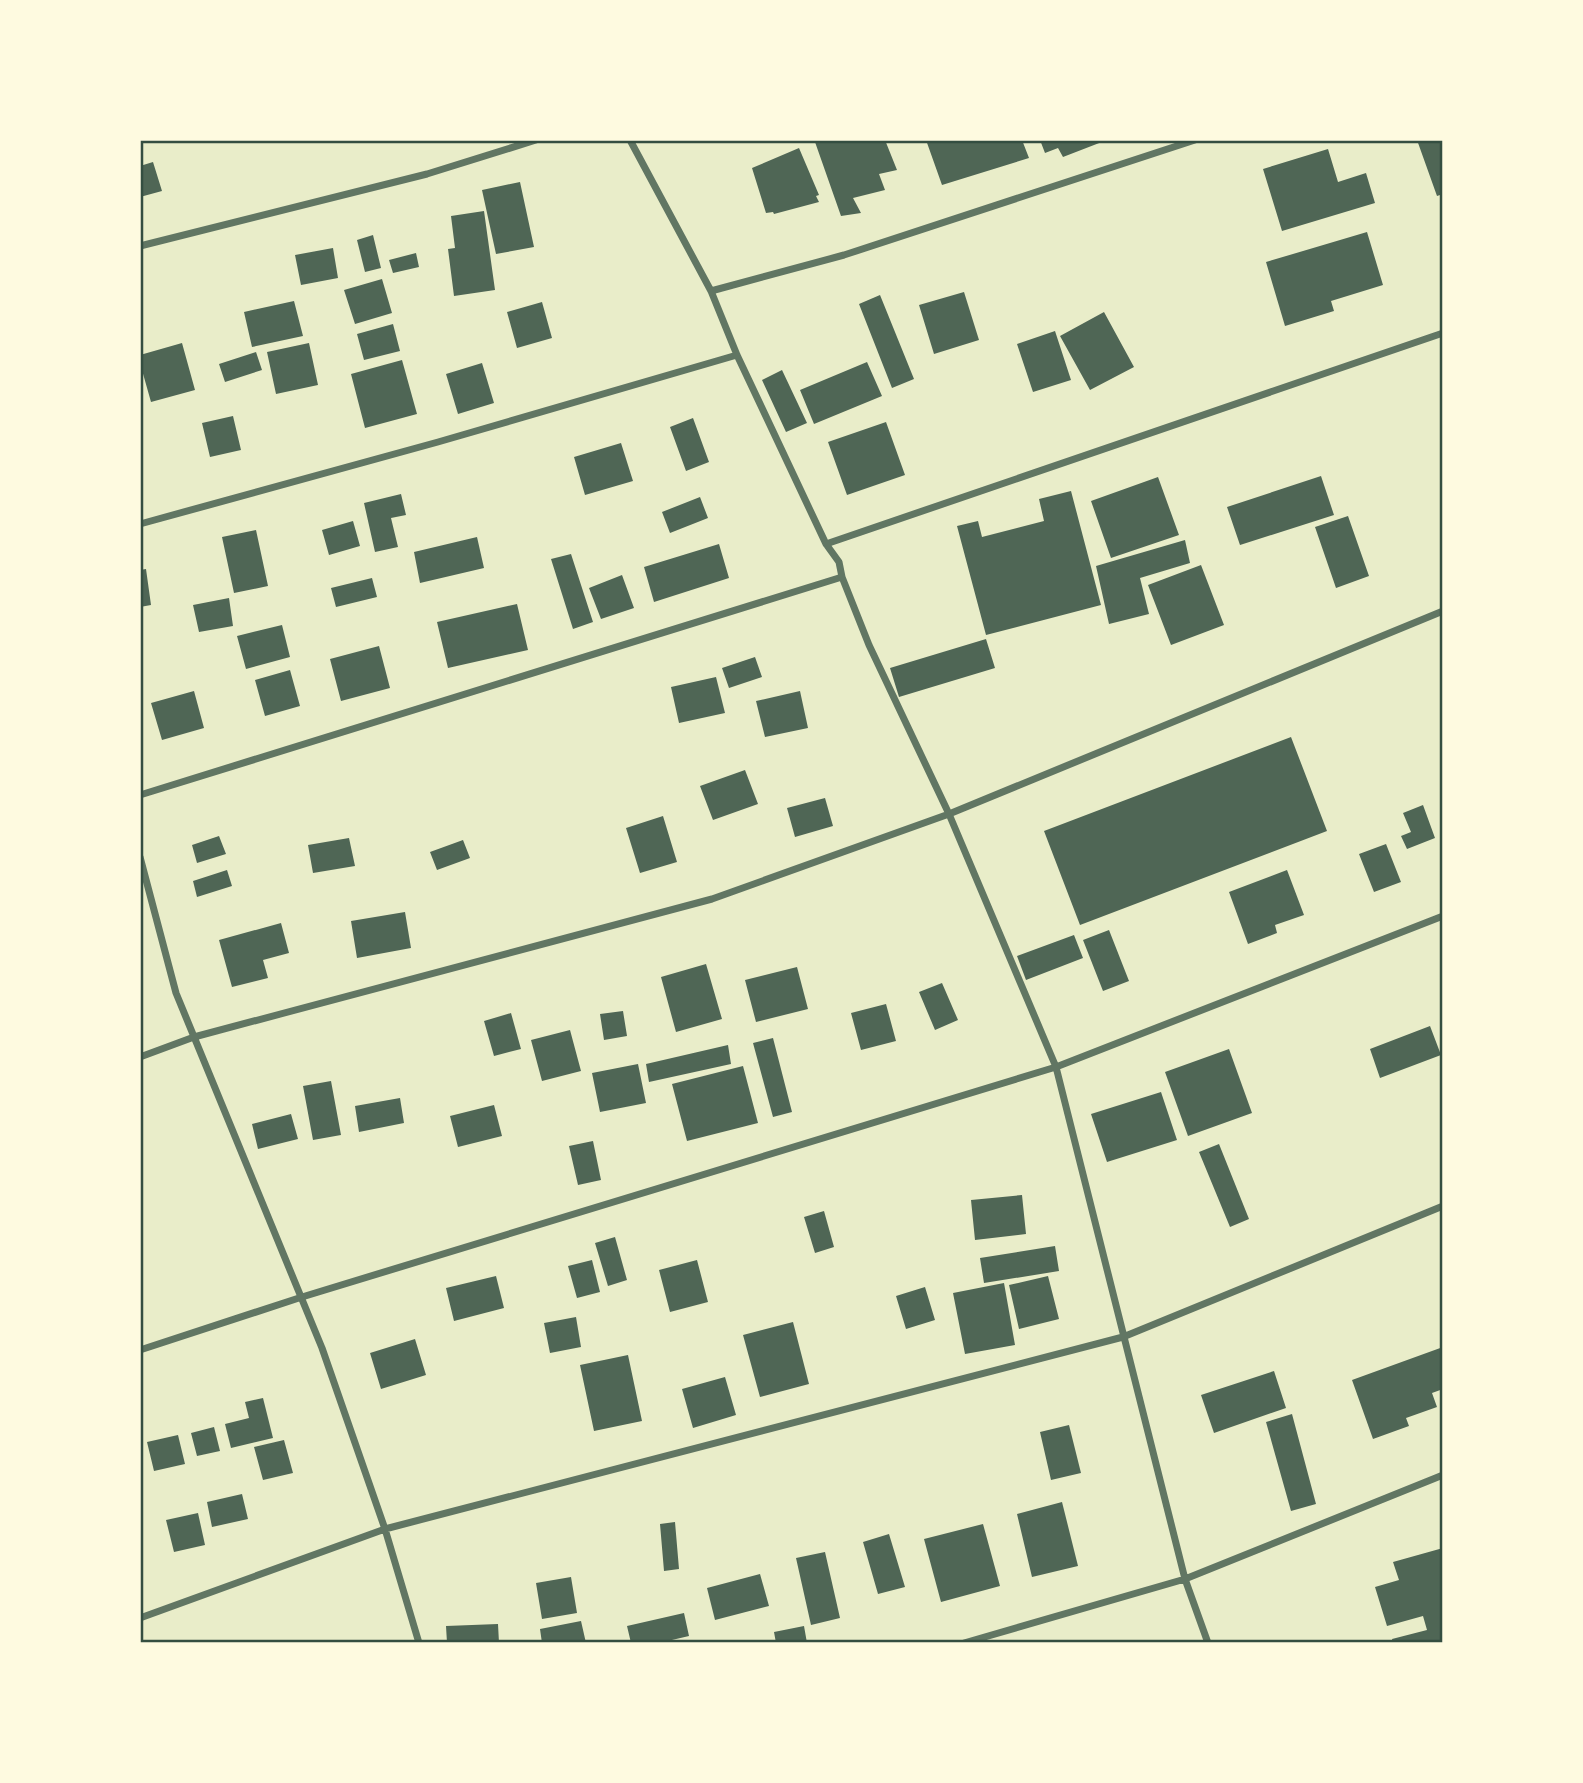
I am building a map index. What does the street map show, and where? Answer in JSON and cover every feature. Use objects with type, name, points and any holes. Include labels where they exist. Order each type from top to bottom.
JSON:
[{"type":"street","points":[[140,246],[428,174],[536,140]]},
{"type":"street","points":[[630,140],[711,291],[737,355],[826,544],[839,562],[842,577],[869,645],[949,814],[1056,1068],[1185,1579],[1208,1643]]},
{"type":"street","points":[[711,291],[844,255],[1195,140]]},
{"type":"street","points":[[826,544],[1443,333]]},
{"type":"street","points":[[140,524],[438,442],[737,355]]},
{"type":"street","points":[[140,795],[842,577]]},
{"type":"street","points":[[140,1057],[194,1037],[712,899],[949,814],[1443,611]]},
{"type":"street","points":[[140,857],[176,993],[322,1348],[385,1530],[419,1643]]},
{"type":"street","points":[[140,1350],[302,1297],[1056,1068],[1443,916]]},
{"type":"street","points":[[140,1618],[385,1530],[1123,1337],[1443,1206]]},
{"type":"street","points":[[964,1643],[1185,1579],[1443,1475]]},
{"type":"building","points":[[885,140],[897,170],[879,174],[885,190],[853,198],[861,213],[841,216],[815,142]]},
{"type":"building","points":[[926,140],[1022,140],[1029,158],[942,185]]},
{"type":"building","points":[[1040,140],[1107,140],[1063,157],[1058,148],[1045,153]]},
{"type":"building","points":[[1417,140],[1443,140],[1443,194],[1437,196]]},
{"type":"building","points":[[799,148],[819,195],[816,196],[819,202],[774,214],[766,213],[752,168]]},
{"type":"building","points":[[1328,149],[1338,182],[1366,173],[1375,203],[1282,231],[1263,169]]},
{"type":"building","points":[[153,162],[162,191],[140,197],[140,166]]},
{"type":"building","points":[[520,182],[534,247],[496,254],[482,190]]},
{"type":"building","points":[[484,211],[495,290],[454,296],[448,249],[455,248],[451,216]]},
{"type":"building","points":[[1367,232],[1383,285],[1331,301],[1334,311],[1285,326],[1266,262]]},
{"type":"building","points":[[373,235],[381,268],[365,272],[357,240]]},
{"type":"building","points":[[333,248],[338,278],[301,285],[295,255]]},
{"type":"building","points":[[416,253],[419,267],[393,273],[389,260]]},
{"type":"building","points":[[382,279],[392,313],[355,324],[344,290]]},
{"type":"building","points":[[964,292],[979,340],[934,354],[919,305]]},
{"type":"building","points":[[880,295],[914,379],[892,388],[859,304]]},
{"type":"building","points":[[294,301],[303,336],[252,347],[244,312]]},
{"type":"building","points":[[542,302],[552,338],[517,348],[507,312]]},
{"type":"building","points":[[1104,312],[1134,367],[1090,390],[1060,336]]},
{"type":"building","points":[[393,324],[400,351],[364,360],[357,334]]},
{"type":"building","points":[[1055,331],[1071,380],[1033,392],[1017,344]]},
{"type":"building","points":[[182,343],[195,390],[151,402],[140,355]]},
{"type":"building","points":[[309,343],[318,385],[276,394],[267,352]]},
{"type":"building","points":[[256,352],[262,370],[225,382],[219,364]]},
{"type":"building","points":[[402,360],[417,414],[365,428],[351,374]]},
{"type":"building","points":[[867,362],[882,396],[814,424],[800,390]]},
{"type":"building","points":[[482,363],[494,403],[458,414],[446,374]]},
{"type":"building","points":[[782,370],[807,423],[786,432],[762,380]]},
{"type":"building","points":[[233,416],[241,450],[210,457],[202,423]]},
{"type":"building","points":[[693,418],[709,462],[686,471],[670,427]]},
{"type":"building","points":[[886,422],[905,475],[847,495],[828,442]]},
{"type":"building","points":[[621,443],[633,481],[585,495],[574,457]]},
{"type":"building","points":[[1321,476],[1334,515],[1240,545],[1227,507]]},
{"type":"building","points":[[1158,477],[1179,535],[1111,558],[1091,501]]},
{"type":"building","points":[[1071,491],[1101,605],[986,635],[957,526],[978,521],[982,537],[1044,521],[1039,499]]},
{"type":"building","points":[[401,494],[406,515],[391,518],[398,547],[375,552],[364,503]]},
{"type":"building","points":[[700,497],[708,518],[670,533],[662,512]]},
{"type":"building","points":[[1348,516],[1369,576],[1336,588],[1315,527]]},
{"type":"building","points":[[353,521],[360,546],[329,555],[322,530]]},
{"type":"building","points":[[256,530],[268,586],[234,593],[222,537]]},
{"type":"building","points":[[477,537],[484,568],[420,583],[414,552]]},
{"type":"building","points":[[1185,540],[1190,563],[1140,578],[1149,614],[1109,624],[1096,566]]},
{"type":"building","points":[[719,544],[729,578],[654,602],[644,567]]},
{"type":"building","points":[[571,554],[593,622],[573,629],[551,559]]},
{"type":"building","points":[[1201,565],[1224,625],[1171,645],[1148,585]]},
{"type":"building","points":[[146,569],[151,605],[140,607],[140,570]]},
{"type":"building","points":[[622,575],[634,608],[601,619],[589,588]]},
{"type":"building","points":[[372,578],[377,597],[336,607],[331,588]]},
{"type":"building","points":[[229,598],[233,626],[199,632],[193,605]]},
{"type":"building","points":[[517,604],[528,650],[448,668],[437,622]]},
{"type":"building","points":[[282,625],[290,657],[246,669],[237,636]]},
{"type":"building","points":[[986,639],[995,668],[899,697],[890,668]]},
{"type":"building","points":[[379,646],[390,688],[341,701],[330,659]]},
{"type":"building","points":[[755,657],[762,677],[729,688],[722,668]]},
{"type":"building","points":[[290,670],[300,706],[265,716],[255,680]]},
{"type":"building","points":[[716,677],[725,713],[679,723],[671,687]]},
{"type":"building","points":[[194,691],[204,728],[162,740],[151,703]]},
{"type":"building","points":[[800,691],[808,728],[765,737],[756,701]]},
{"type":"building","points":[[1291,737],[1327,831],[1080,925],[1044,831]]},
{"type":"building","points":[[745,770],[758,804],[713,820],[700,786]]},
{"type":"building","points":[[825,798],[833,826],[795,837],[787,808]]},
{"type":"building","points":[[1423,805],[1435,838],[1407,849],[1401,836],[1411,832],[1403,813]]},
{"type":"building","points":[[663,816],[677,862],[640,873],[626,828]]},
{"type":"building","points":[[219,836],[226,854],[197,863],[192,845]]},
{"type":"building","points":[[349,838],[355,866],[313,873],[308,845]]},
{"type":"building","points":[[463,840],[470,858],[437,870],[430,852]]},
{"type":"building","points":[[1386,844],[1401,882],[1374,892],[1359,854]]},
{"type":"building","points":[[227,870],[232,886],[197,897],[193,881]]},
{"type":"building","points":[[1287,870],[1304,915],[1275,925],[1277,933],[1248,944],[1229,892]]},
{"type":"building","points":[[405,912],[411,948],[357,958],[351,921]]},
{"type":"building","points":[[281,923],[289,953],[263,960],[268,978],[232,987],[219,940]]},
{"type":"building","points":[[1109,930],[1129,981],[1103,991],[1083,940]]},
{"type":"building","points":[[1074,935],[1083,958],[1026,980],[1017,956]]},
{"type":"building","points":[[706,964],[722,1019],[676,1032],[661,977]]},
{"type":"building","points":[[797,967],[808,1009],[756,1022],[745,980]]},
{"type":"building","points":[[942,983],[958,1020],[935,1030],[919,992]]},
{"type":"building","points":[[886,1004],[896,1041],[861,1050],[851,1013]]},
{"type":"building","points":[[623,1011],[627,1036],[604,1040],[600,1014]]},
{"type":"building","points":[[511,1013],[521,1049],[494,1056],[484,1021]]},
{"type":"building","points":[[1430,1026],[1441,1055],[1380,1078],[1370,1049]]},
{"type":"building","points":[[570,1030],[581,1071],[542,1081],[531,1040]]},
{"type":"building","points":[[773,1038],[792,1112],[773,1117],[753,1043]]},
{"type":"building","points":[[728,1045],[731,1064],[649,1082],[646,1064]]},
{"type":"building","points":[[1229,1049],[1252,1113],[1188,1136],[1165,1072]]},
{"type":"building","points":[[638,1064],[646,1103],[600,1112],[592,1073]]},
{"type":"building","points":[[743,1066],[758,1123],[687,1141],[672,1084]]},
{"type":"building","points":[[331,1081],[341,1135],[313,1140],[303,1086]]},
{"type":"building","points":[[1161,1092],[1177,1140],[1107,1162],[1091,1114]]},
{"type":"building","points":[[400,1098],[404,1123],[359,1132],[355,1106]]},
{"type":"building","points":[[494,1105],[502,1136],[458,1147],[450,1116]]},
{"type":"building","points":[[291,1114],[298,1139],[258,1149],[252,1124]]},
{"type":"building","points":[[593,1141],[601,1180],[578,1185],[569,1146]]},
{"type":"building","points":[[1219,1144],[1249,1219],[1230,1227],[1199,1152]]},
{"type":"building","points":[[1022,1195],[1026,1234],[975,1240],[971,1200]]},
{"type":"building","points":[[824,1211],[834,1247],[815,1253],[804,1217]]},
{"type":"building","points":[[615,1237],[627,1280],[608,1286],[595,1243]]},
{"type":"building","points":[[1055,1246],[1059,1271],[984,1283],[980,1258]]},
{"type":"building","points":[[592,1260],[600,1292],[577,1298],[568,1266]]},
{"type":"building","points":[[697,1260],[708,1302],[670,1312],[659,1270]]},
{"type":"building","points":[[496,1276],[504,1308],[454,1321],[446,1288]]},
{"type":"building","points":[[1048,1276],[1059,1319],[1019,1329],[1009,1285]]},
{"type":"building","points":[[1004,1283],[1015,1345],[965,1354],[953,1293]]},
{"type":"building","points":[[925,1287],[935,1320],[906,1329],[896,1296]]},
{"type":"building","points":[[576,1317],[581,1347],[550,1353],[544,1323]]},
{"type":"building","points":[[793,1322],[809,1384],[760,1397],[743,1335]]},
{"type":"building","points":[[415,1339],[426,1375],[381,1389],[370,1353]]},
{"type":"building","points":[[1443,1347],[1443,1389],[1432,1393],[1437,1407],[1406,1418],[1409,1426],[1373,1439],[1352,1380]]},
{"type":"building","points":[[628,1355],[642,1421],[594,1431],[580,1365]]},
{"type":"building","points":[[1274,1371],[1286,1408],[1214,1433],[1201,1395]]},
{"type":"building","points":[[725,1377],[736,1415],[693,1428],[682,1389]]},
{"type":"building","points":[[263,1398],[273,1438],[231,1448],[225,1424],[249,1418],[245,1402]]},
{"type":"building","points":[[1292,1414],[1316,1504],[1291,1511],[1266,1422]]},
{"type":"building","points":[[1069,1425],[1081,1473],[1051,1480],[1040,1432]]},
{"type":"building","points":[[214,1427],[220,1451],[197,1456],[191,1433]]},
{"type":"building","points":[[178,1435],[185,1464],[154,1471],[147,1442]]},
{"type":"building","points":[[284,1440],[293,1473],[263,1480],[254,1447]]},
{"type":"building","points":[[242,1494],[248,1519],[212,1527],[207,1502]]},
{"type":"building","points":[[1062,1502],[1078,1566],[1032,1577],[1017,1514]]},
{"type":"building","points":[[198,1513],[205,1545],[174,1552],[166,1520]]},
{"type":"building","points":[[675,1522],[679,1569],[664,1571],[660,1524]]},
{"type":"building","points":[[983,1524],[1000,1586],[941,1602],[924,1539]]},
{"type":"building","points":[[889,1534],[905,1587],[878,1594],[863,1542]]},
{"type":"building","points":[[1443,1548],[1443,1643],[1393,1643],[1392,1639],[1427,1630],[1423,1616],[1387,1626],[1375,1587],[1399,1580],[1393,1562]]},
{"type":"building","points":[[825,1552],[840,1618],[811,1625],[796,1558]]},
{"type":"building","points":[[760,1574],[769,1606],[715,1620],[707,1588]]},
{"type":"building","points":[[571,1577],[577,1613],[542,1619],[536,1583]]},
{"type":"building","points":[[684,1613],[689,1636],[659,1643],[631,1643],[627,1626]]},
{"type":"building","points":[[581,1621],[586,1643],[542,1643],[540,1629]]},
{"type":"building","points":[[498,1624],[499,1643],[447,1643],[446,1626]]},
{"type":"building","points":[[804,1626],[807,1643],[776,1643],[774,1632]]}]
